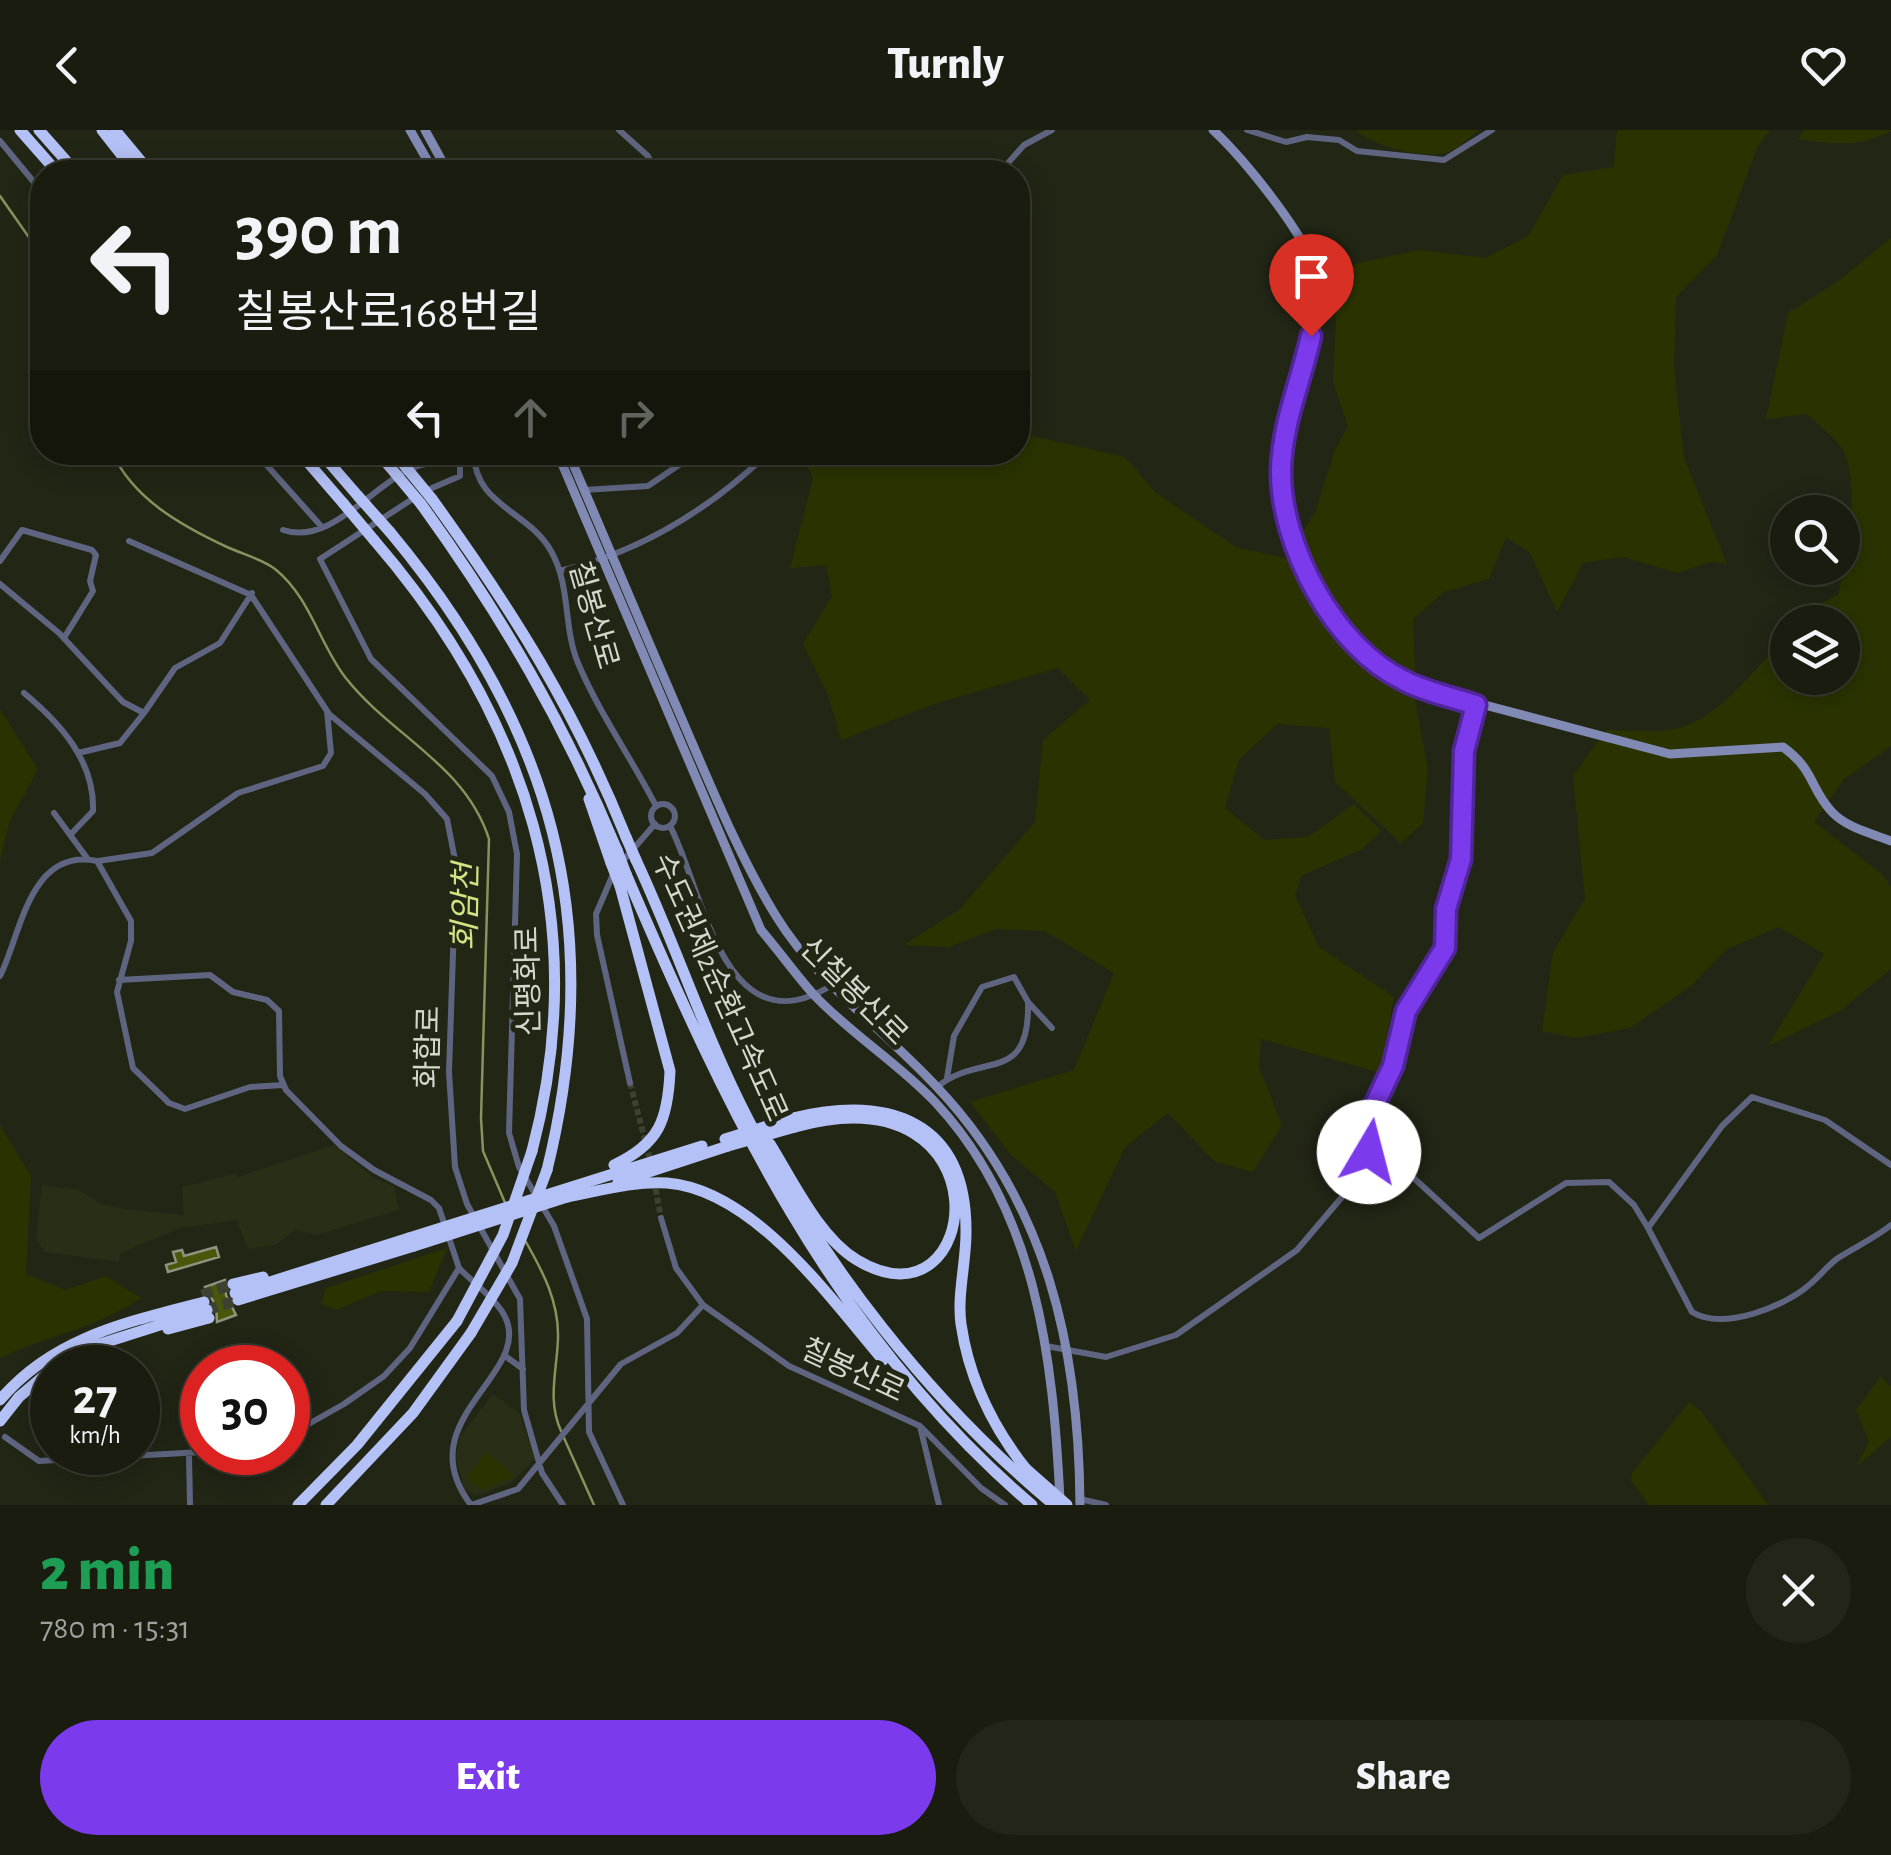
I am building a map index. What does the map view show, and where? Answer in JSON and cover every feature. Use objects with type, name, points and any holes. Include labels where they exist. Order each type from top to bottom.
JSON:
[{"type":"highway","points":[[20,130],[46,160]]},
{"type":"highway","points":[[39,130],[65,160]]},
{"type":"highway","points":[[102,130],[126,160]]},
{"type":"highway","points":[[115,130],[140,160]]},
{"type":"highway","name":"신평화로","points":[[298,1505],[358,1445],[457,1321],[503,1236],[549,1090],[557,988],[554,926],[537,830],[522,784],[479,686],[434,615],[310,465]]},
{"type":"highway","name":"신평화로","points":[[326,1505],[413,1412],[471,1332],[512,1262],[546,1170],[566,1079],[574,956],[562,870],[516,721],[450,611],[390,532],[331,465]]},
{"type":"highway","name":"수도권제2순환고속도로","points":[[399,465],[537,650],[590,750],[734,1087],[789,1194],[916,1370],[1023,1472]]},
{"type":"highway","name":"수도권제2순환고속도로","points":[[427,502],[572,742],[696,1040],[762,1168],[843,1298],[963,1441],[1032,1505]]},
{"type":"highway","points":[[572,742],[620,886],[670,1071],[668,1102],[654,1139],[617,1177],[567,1198],[411,1242],[359,1254],[236,1296],[341,1270],[411,1242],[533,1199],[617,1177],[835,1108],[887,1111],[904,1117],[930,1136],[954,1168],[965,1202],[960,1322],[971,1369],[990,1418],[1023,1472],[1068,1504]]},
{"type":"highway","points":[[734,1087],[830,1234],[856,1259],[896,1274],[928,1265],[944,1249],[956,1225],[955,1198],[942,1163],[921,1139],[892,1122],[872,1117],[794,1122]]},
{"type":"highway","points":[[617,1177],[686,1186],[755,1221],[909,1391],[963,1441]]},
{"type":"highway","points":[[70,1345],[92,1334],[205,1306],[100,1345]]},
{"type":"highway","points":[[0,1400],[30,1373]]},
{"type":"highway","points":[[0,1420],[30,1391]]},
{"type":"street","points":[[410,130],[427,160]]},
{"type":"street","points":[[425,130],[441,160]]},
{"type":"street","points":[[619,130],[650,160]]},
{"type":"street","points":[[1011,160],[1024,145],[1052,130]]},
{"type":"street","points":[[1213,130],[1241,156],[1268,193],[1314,270],[1316,316],[1286,426],[1281,468],[1295,555],[1312,588],[1356,644],[1400,679],[1476,705],[1670,754],[1784,747],[1806,764],[1830,810],[1845,823],[1891,841]]},
{"type":"street","points":[[1248,130],[1286,142],[1306,136],[1339,140],[1357,151],[1444,160],[1492,130]]},
{"type":"street","points":[[0,141],[30,177]]},
{"type":"street","points":[[267,465],[321,526]]},
{"type":"street","points":[[283,530],[308,533],[410,468],[435,465]]},
{"type":"street","points":[[460,465],[460,476],[419,495],[320,560],[371,660],[482,764],[508,812],[517,854],[509,1133],[519,1167],[554,1226],[587,1319],[590,1432],[623,1505]]},
{"type":"street","name":"칠봉산로","points":[[475,465],[480,486],[541,537],[560,571],[578,662],[656,806]]},
{"type":"street","name":"신칠봉산로","points":[[563,465],[763,896],[792,942],[832,986],[937,1086],[991,1159],[1027,1222],[1052,1280],[1069,1353],[1079,1434],[1068,1504]]},
{"type":"street","name":"신칠봉산로","points":[[573,465],[606,557],[762,930],[815,996],[936,1102],[970,1146],[1015,1226],[1041,1306],[1068,1504]]},
{"type":"street","points":[[584,490],[648,486],[679,465]]},
{"type":"street","points":[[560,571],[606,557],[716,501],[755,465]]},
{"type":"street","points":[[0,562],[22,530],[92,550],[93,591],[64,638]]},
{"type":"street","points":[[78,754],[97,745],[120,744],[175,668],[220,643],[252,593],[129,541]]},
{"type":"street","points":[[0,584],[64,638],[123,702],[144,713]]},
{"type":"street","name":"화합로","points":[[252,593],[328,712],[425,794],[446,819],[456,864],[450,1136],[468,1204],[520,1298],[524,1410],[563,1505]]},
{"type":"street","points":[[24,692],[52,716],[88,774],[94,806],[88,820],[72,833]]},
{"type":"street","points":[[1046,1346],[1106,1358],[1176,1335],[1296,1250],[1359,1177],[1369,1152],[1374,1106],[1393,1066],[1406,1011],[1445,948],[1446,909],[1461,859],[1464,751],[1476,705]]},
{"type":"street","points":[[0,976],[28,899],[54,870],[88,859],[152,853],[238,793],[323,766],[330,753],[328,712]]},
{"type":"street","points":[[655,824],[651,817],[656,806],[664,804],[674,810],[670,826],[682,850],[708,930],[738,979],[768,997],[815,996],[832,986]]},
{"type":"street","points":[[54,814],[88,859]]},
{"type":"street","points":[[655,824],[670,826]]},
{"type":"street","points":[[630,1083],[596,914],[617,868],[655,824]]},
{"type":"street","points":[[97,861],[131,921],[131,941],[117,998],[130,1063],[168,1103],[191,1108],[250,1087],[282,1084]]},
{"type":"street","points":[[119,980],[210,974],[232,992],[273,1003],[279,1011],[282,1084],[342,1146],[374,1170],[421,1192],[439,1208],[459,1268],[504,1315],[504,1355],[463,1420],[450,1457],[457,1486],[471,1505],[513,1493],[622,1364],[677,1333],[703,1305]]},
{"type":"street","points":[[948,1078],[954,1036],[978,989],[1014,977],[1028,1002],[1052,1028]]},
{"type":"street","points":[[937,1086],[948,1078],[978,1072],[1022,1048],[1028,1037],[1028,1002]]},
{"type":"street","points":[[1648,1228],[1722,1126],[1752,1097],[1825,1120],[1891,1165]]},
{"type":"street","points":[[1369,1152],[1405,1170],[1479,1238],[1566,1183],[1609,1182],[1634,1206],[1692,1312],[1700,1317],[1736,1316],[1780,1304],[1808,1287],[1834,1260],[1891,1225]]},
{"type":"street","name":"칠봉산로","points":[[661,1218],[676,1268],[703,1305],[789,1366],[920,1426],[939,1505]]},
{"type":"street","points":[[310,1423],[384,1376],[410,1348],[459,1268]]},
{"type":"street","points":[[504,1355],[524,1369]]},
{"type":"street","points":[[920,1426],[980,1488],[1005,1505]]},
{"type":"street","points":[[5,1437],[40,1461],[180,1455]]},
{"type":"street","points":[[189,1475],[190,1505]]},
{"type":"street","points":[[1068,1504],[1106,1505]]},
{"type":"shaded area","points":[[334,1145],[374,1178],[394,1186],[399,1210],[317,1235],[295,1230],[275,1245],[248,1249],[237,1220],[181,1228],[120,1253],[119,1262],[45,1252],[36,1239],[42,1185],[79,1190],[102,1204],[124,1209],[184,1215],[182,1187],[236,1173],[238,1177]]},
{"type":"shaded area","points":[[493,1394],[519,1413],[535,1458],[512,1482],[477,1496],[464,1489],[456,1456],[460,1437]]},
{"type":"green space","points":[[1355,130],[1479,130],[1454,149],[1436,154],[1385,146]]},
{"type":"green space","points":[[1617,130],[1770,130],[1757,148],[1717,255],[1676,297],[1674,366],[1684,458],[1727,564],[1711,562],[1677,573],[1623,557],[1583,563],[1557,612],[1530,553],[1506,537],[1489,579],[1444,592],[1413,619],[1416,706],[1428,769],[1423,823],[1401,843],[1335,782],[1329,728],[1277,724],[1239,760],[1225,808],[1264,840],[1308,837],[1354,804],[1381,831],[1362,849],[1301,876],[1295,896],[1319,947],[1394,997],[1380,1073],[1261,1039],[1259,1067],[1282,1125],[1253,1172],[1215,1162],[1168,1113],[1125,1147],[1076,1251],[1055,1192],[1012,1156],[970,1102],[1074,1070],[1114,973],[1045,931],[996,929],[949,947],[904,945],[960,909],[1035,822],[1043,740],[1090,700],[1058,668],[937,703],[841,740],[828,695],[803,644],[832,596],[826,565],[790,568],[813,479],[807,465],[1030,465],[1030,436],[1125,457],[1156,493],[1236,547],[1284,558],[1315,513],[1335,450],[1348,426],[1333,382],[1338,279],[1345,266],[1418,250],[1486,258],[1528,236],[1563,175],[1614,167]]},
{"type":"green space","points":[[1804,130],[1891,131],[1868,140],[1834,143],[1798,139]]},
{"type":"green space","points":[[1891,238],[1891,746],[1844,779],[1814,822],[1882,874],[1891,887],[1891,969],[1840,1011],[1768,1046],[1824,954],[1779,927],[1727,949],[1691,986],[1630,1028],[1575,1038],[1542,1031],[1553,952],[1585,899],[1573,776],[1606,730],[1662,731],[1695,722],[1724,701],[1770,653],[1770,695],[1860,695],[1860,605],[1818,605],[1838,595],[1840,585],[1860,585],[1860,495],[1852,495],[1841,447],[1807,414],[1766,419],[1788,313],[1837,282]]},
{"type":"green space","points":[[0,709],[38,769],[9,823],[0,861]]},
{"type":"green space","points":[[0,1125],[31,1176],[26,1274],[65,1290],[106,1276],[141,1298],[107,1317],[0,1358]]},
{"type":"green space","points":[[447,1248],[429,1292],[381,1291],[336,1310],[321,1304],[326,1288]]},
{"type":"green space","points":[[1881,1376],[1891,1387],[1891,1437],[1856,1467],[1869,1442],[1856,1410]]},
{"type":"green space","points":[[1689,1402],[1701,1411],[1768,1505],[1649,1505],[1631,1481],[1632,1473]]},
{"type":"green space","points":[[486,1452],[514,1476],[484,1490],[470,1482],[468,1475]]},
{"type":"building","points":[[216,1247],[219,1257],[168,1272],[166,1265],[176,1262],[173,1252],[182,1250],[184,1256]]},
{"type":"building","points":[[225,1280],[226,1295],[236,1315],[217,1322],[216,1306],[205,1287]]},
{"type":"waterway","name":"회암천","points":[[0,196],[30,239]]},
{"type":"waterway","name":"회암천","points":[[119,465],[132,484],[176,520],[270,565],[287,580],[345,677],[363,698],[445,770],[478,813],[489,839],[483,1151],[506,1205]]},
{"type":"waterway","name":"회암천","points":[[526,1242],[544,1276],[556,1312],[554,1397],[561,1431]]},
{"type":"waterway","name":"회암천","points":[[564,1438],[594,1505]]},
{"type":"tunnel","points":[[630,1083],[651,1163]]},
{"type":"tunnel","points":[[654,1180],[661,1218]]},
{"type":"tunnel","points":[[202,1295],[233,1284]]},
{"type":"tunnel","points":[[207,1310],[238,1300]]},
{"type":"route","points":[[1311,336],[1286,426],[1281,468],[1295,555],[1312,588],[1356,644],[1400,679],[1476,705],[1464,751],[1461,859],[1446,909],[1445,948],[1406,1011],[1393,1066],[1374,1106],[1369,1152]]}]
